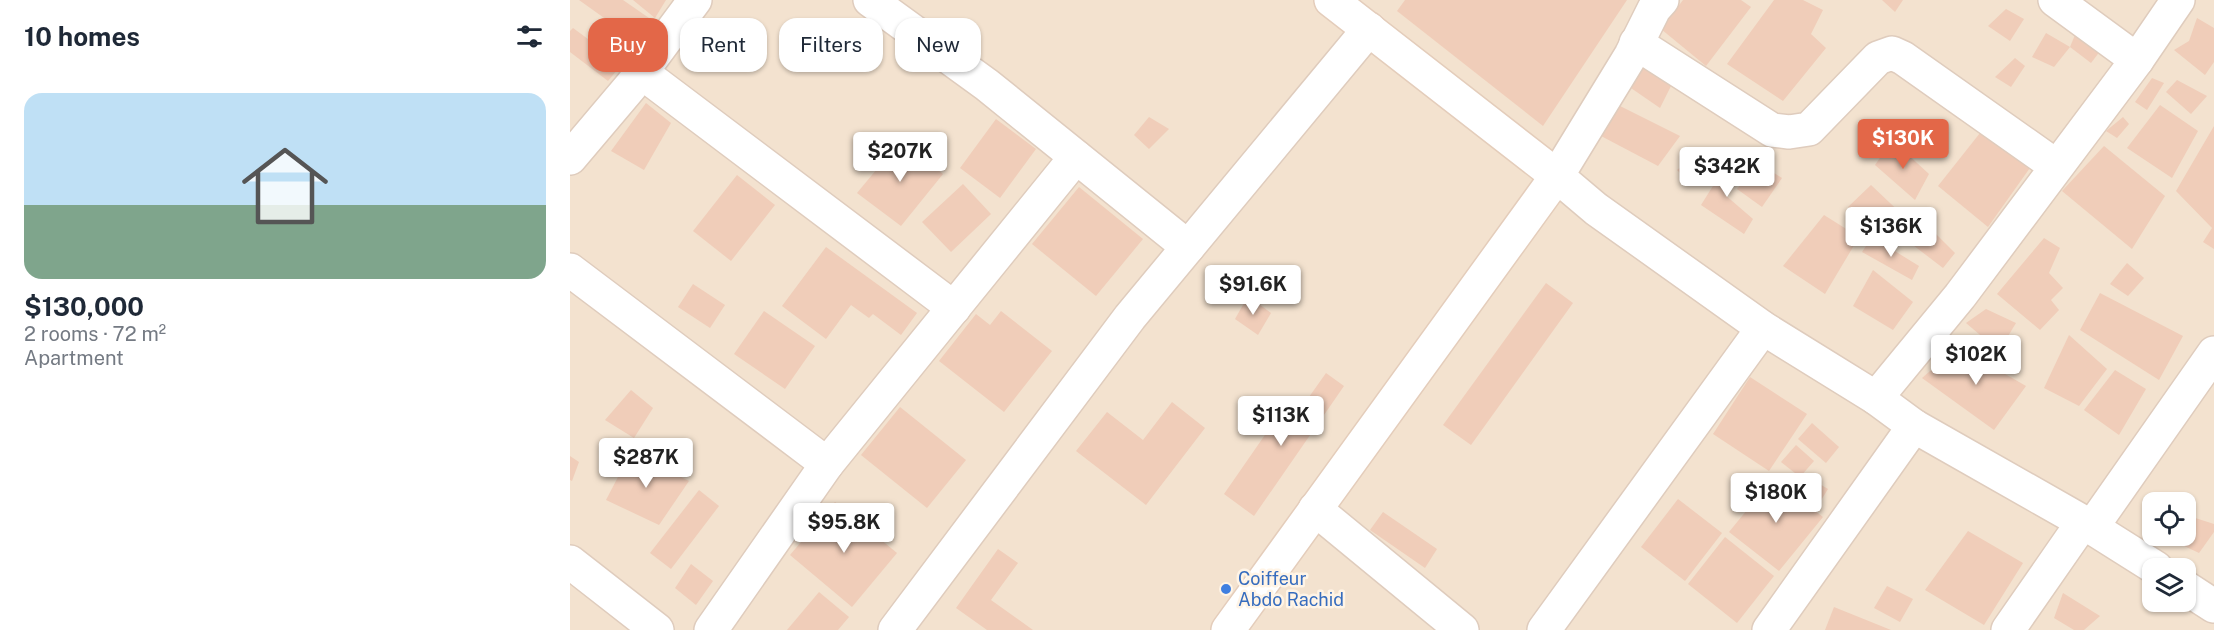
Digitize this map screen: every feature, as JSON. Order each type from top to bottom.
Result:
[{"type":"street","points":[[668,36],[695,0]]},
{"type":"street","points":[[870,0],[987,85],[1188,247]]},
{"type":"street","points":[[1228,630],[1557,176],[1654,9],[1662,0]]},
{"type":"street","points":[[2055,0],[2137,60]]},
{"type":"street","points":[[1876,398],[1960,296],[2137,60],[2178,0]]},
{"type":"street","points":[[895,630],[1130,317],[1188,247],[1355,12],[1596,209],[1763,328],[1876,398],[1914,426],[2088,525],[2142,559]]},
{"type":"street","points":[[1636,43],[1772,130],[1789,132],[1809,129],[1878,58],[1892,53],[1903,58],[2056,166]]},
{"type":"street","points":[[570,158],[641,72],[954,308]]},
{"type":"street","points":[[711,630],[827,465],[1076,156]]},
{"type":"street","points":[[570,270],[827,465]]},
{"type":"street","points":[[1544,630],[1763,328]]},
{"type":"street","points":[[2008,630],[2214,353]]},
{"type":"street","points":[[1769,630],[1914,426]]},
{"type":"street","points":[[1316,509],[1462,630]]},
{"type":"street","points":[[570,562],[657,630]]},
{"type":"street","points":[[2196,594],[2214,606]]},
{"type":"shaded area","points":[[570,0],[2214,0],[2214,630],[570,630]]},
{"type":"building","points":[[579,0],[623,0],[649,18],[604,18]]},
{"type":"building","points":[[633,0],[666,0],[655,18]]},
{"type":"building","points":[[1405,0],[1627,0],[1543,126],[1397,11]]},
{"type":"building","points":[[1683,0],[1741,0],[1751,7],[1706,66],[1661,29]]},
{"type":"building","points":[[1774,0],[1803,0],[1823,10],[1811,34],[1826,48],[1783,101],[1727,64]]},
{"type":"building","points":[[1882,0],[1903,0],[1895,12]]},
{"type":"building","points":[[2006,9],[2024,19],[2010,41],[1988,26]]},
{"type":"building","points":[[2197,18],[2214,28],[2214,62],[2205,75],[2174,50],[2189,41]]},
{"type":"building","points":[[573,28],[588,39],[588,66],[570,52],[570,31]]},
{"type":"building","points":[[2077,30],[2104,46],[2091,63],[2070,47]]},
{"type":"building","points":[[2046,33],[2070,47],[2054,67],[2032,57]]},
{"type":"building","points":[[2015,58],[2025,66],[2011,87],[1995,77]]},
{"type":"building","points":[[1648,62],[1672,84],[1660,108],[1628,86]]},
{"type":"building","points":[[596,72],[615,72],[608,81]]},
{"type":"building","points":[[2152,78],[2164,83],[2147,110],[2135,102]]},
{"type":"building","points":[[2177,80],[2207,96],[2191,114],[2166,92]]},
{"type":"building","points":[[646,103],[671,123],[644,170],[611,151]]},
{"type":"building","points":[[1618,105],[1680,136],[1658,166],[1601,136]]},
{"type":"building","points":[[2160,105],[2198,131],[2172,178],[2127,148]]},
{"type":"building","points":[[1149,117],[1169,129],[1149,149],[1134,135]]},
{"type":"building","points":[[2123,117],[2129,124],[2117,138],[2106,131]]},
{"type":"building","points":[[996,119],[1036,149],[1000,198],[960,168]]},
{"type":"building","points":[[2214,126],[2214,249],[2203,242],[2212,228],[2176,191]]},
{"type":"building","points":[[1980,133],[2032,165],[1988,227],[1938,186]]},
{"type":"building","points":[[901,140],[943,174],[901,226],[857,193]]},
{"type":"building","points":[[1892,140],[1929,174],[1915,200],[1875,165]]},
{"type":"building","points":[[2104,146],[2165,196],[2132,249],[2062,191]]},
{"type":"building","points":[[1704,150],[1717,162],[1688,181],[1677,170]]},
{"type":"building","points":[[1733,154],[1744,159],[1724,194],[1753,219],[1744,234],[1701,205]]},
{"type":"building","points":[[1758,163],[1782,178],[1762,207],[1737,189]]},
{"type":"building","points":[[737,175],[775,205],[731,261],[693,231]]},
{"type":"building","points":[[963,184],[991,214],[951,252],[922,222]]},
{"type":"building","points":[[1871,185],[1909,221],[1895,234],[1848,207]]},
{"type":"building","points":[[1079,187],[1143,239],[1096,296],[1032,244]]},
{"type":"building","points":[[1824,215],[1859,237],[1825,294],[1783,266]]},
{"type":"building","points":[[1925,223],[1955,253],[1943,268],[1909,242]]},
{"type":"building","points":[[1872,237],[1919,266],[1912,280],[1862,252]]},
{"type":"building","points":[[2044,238],[2060,248],[2049,273],[2063,288],[2051,300],[2059,310],[2040,330],[1997,294]]},
{"type":"building","points":[[826,247],[917,313],[901,335],[873,314],[869,318],[851,305],[826,339],[782,306]]},
{"type":"building","points":[[2127,263],[2144,278],[2128,296],[2110,284]]},
{"type":"building","points":[[1873,270],[1913,302],[1893,330],[1853,306]]},
{"type":"building","points":[[1546,283],[1573,303],[1471,445],[1443,425]]},
{"type":"building","points":[[693,284],[725,305],[710,328],[678,307]]},
{"type":"building","points":[[2100,293],[2183,336],[2159,380],[2080,330]]},
{"type":"building","points":[[1248,296],[1271,313],[1258,335],[1235,319]]},
{"type":"building","points":[[1986,309],[2016,323],[1999,351],[1966,323]]},
{"type":"building","points":[[764,311],[815,346],[785,389],[734,354]]},
{"type":"building","points":[[1001,311],[1052,351],[1004,412],[939,361],[976,314],[990,325]]},
{"type":"building","points":[[2069,335],[2107,369],[2079,406],[2044,388]]},
{"type":"building","points":[[1958,347],[2026,386],[1994,430],[1922,378]]},
{"type":"building","points":[[2115,370],[2146,389],[2119,435],[2084,410]]},
{"type":"building","points":[[1326,373],[1344,386],[1254,516],[1224,494],[1285,406],[1297,414]]},
{"type":"building","points":[[1750,377],[1807,414],[1769,471],[1713,434]]},
{"type":"building","points":[[631,390],[653,408],[634,438],[605,420]]},
{"type":"building","points":[[1172,402],[1205,428],[1146,505],[1076,451],[1107,412],[1143,440]]},
{"type":"building","points":[[900,407],[966,460],[927,508],[861,455]]},
{"type":"building","points":[[1812,423],[1839,447],[1826,463],[1798,439]]},
{"type":"building","points":[[1796,445],[1814,461],[1800,477],[1781,462]]},
{"type":"building","points":[[631,452],[689,481],[659,525],[606,500]]},
{"type":"building","points":[[570,456],[579,462],[572,481],[570,480]]},
{"type":"building","points":[[1773,478],[1823,517],[1779,571],[1729,532]]},
{"type":"building","points":[[1813,480],[1828,489],[1820,502],[1805,491]]},
{"type":"building","points":[[699,490],[719,506],[671,569],[650,553]]},
{"type":"building","points":[[1678,499],[1722,533],[1685,581],[1641,547]]},
{"type":"building","points":[[835,502],[897,553],[852,607],[790,555]]},
{"type":"building","points":[[1383,512],[1437,549],[1425,568],[1370,530]]},
{"type":"building","points":[[2196,518],[2214,524],[2214,532],[2199,553],[2184,546],[2196,546]]},
{"type":"building","points":[[1968,531],[2023,563],[1984,625],[1925,590]]},
{"type":"building","points":[[1725,537],[1774,576],[1737,623],[1688,584]]},
{"type":"building","points":[[998,549],[1018,563],[991,600],[1033,630],[987,630],[956,608]]},
{"type":"building","points":[[691,564],[713,581],[696,605],[675,588]]},
{"type":"building","points":[[1887,586],[1913,599],[1900,622],[1874,608]]},
{"type":"building","points":[[819,592],[849,617],[838,630],[787,630]]},
{"type":"building","points":[[2063,593],[2100,616],[2084,630],[2074,630],[2054,618]]},
{"type":"building","points":[[1834,607],[1891,630],[1825,630]]},
{"type":"place","name":"Coiffeur Abdo Rachid","points":[[1226,589]]}]
